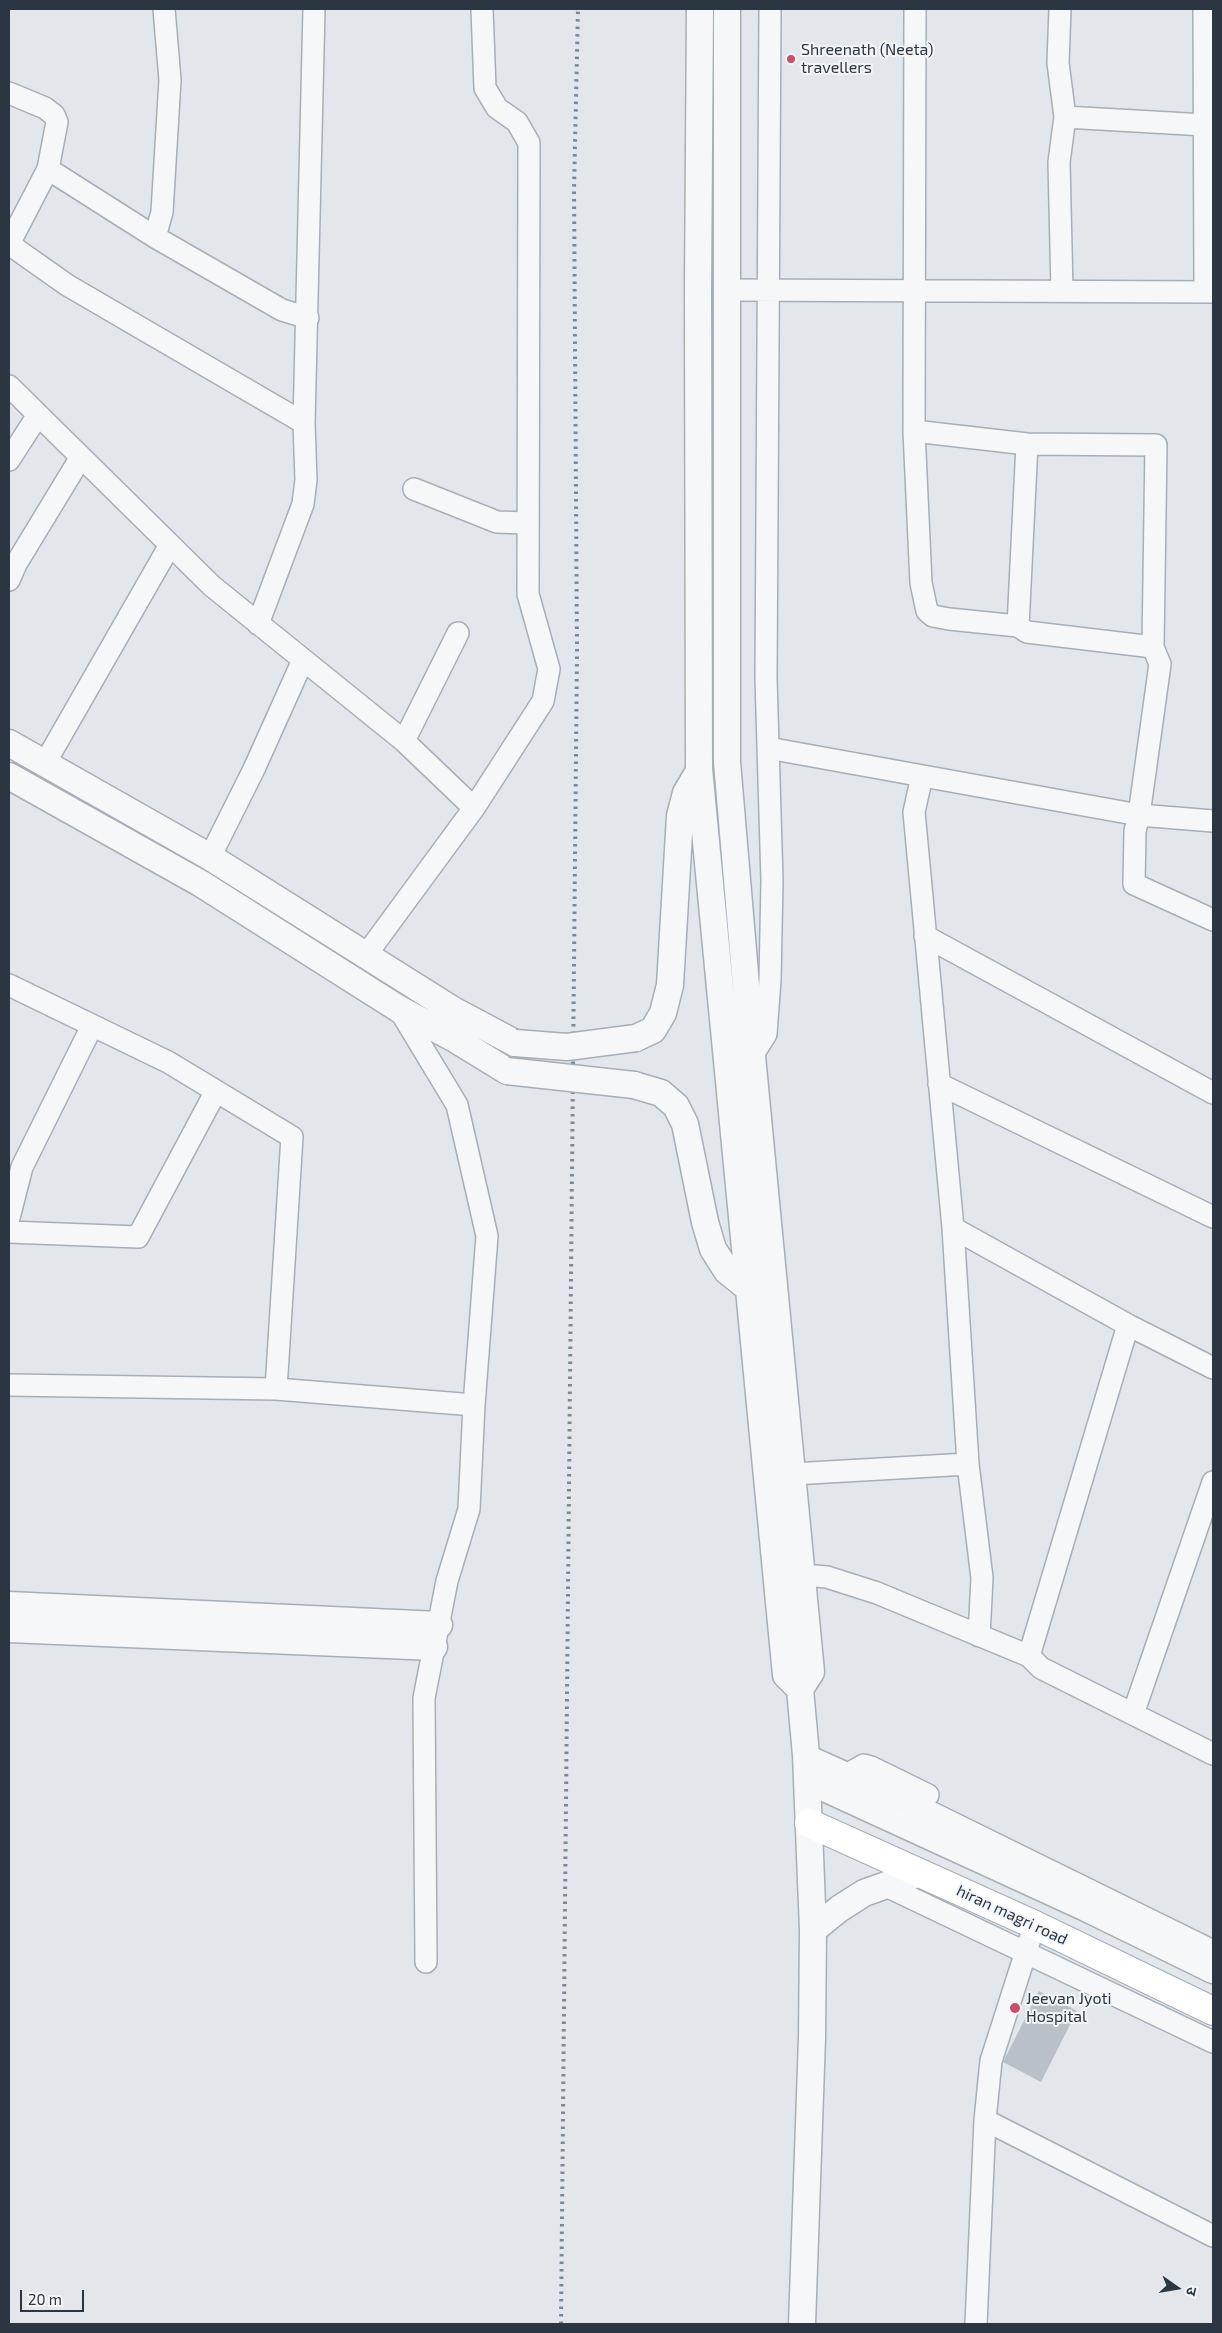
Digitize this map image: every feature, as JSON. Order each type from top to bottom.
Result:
[{"type":"main road","name":"hiran magri road","points":[[808,1824],[1035,1925],[1213,2011]]},
{"type":"street","points":[[155,237],[162,212],[170,80],[164,9]]},
{"type":"street","points":[[258,624],[303,504],[306,480],[304,423],[314,9]]},
{"type":"street","points":[[366,955],[474,808],[543,701],[549,669],[528,594],[529,143],[517,122],[498,108],[485,88],[482,9]]},
{"type":"street","points":[[700,9],[698,290],[699,769],[747,1288],[786,1675],[800,1688]]},
{"type":"street","points":[[727,9],[727,762],[752,1056],[811,1672],[800,1688],[806,1754],[813,1930],[812,2038],[802,2324]]},
{"type":"street","points":[[752,1056],[766,1034],[770,980],[772,881],[766,668],[770,9]]},
{"type":"street","points":[[915,9],[914,431],[921,583],[927,611],[933,616],[949,619],[1018,626],[1027,632],[1153,647]]},
{"type":"street","points":[[1060,9],[1058,63],[1065,117],[1059,162],[1062,291]]},
{"type":"street","points":[[726,290],[1209,292],[1204,9]]},
{"type":"street","points":[[9,93],[45,108],[54,115],[57,122],[48,169],[9,244],[67,285],[304,423]]},
{"type":"street","points":[[1065,117],[1205,125]]},
{"type":"street","points":[[48,169],[155,237],[282,310],[308,318]]},
{"type":"street","points":[[9,386],[212,586],[404,741],[474,808]]},
{"type":"street","points":[[9,460],[38,415]]},
{"type":"street","points":[[914,431],[1027,444],[1156,445],[1153,647],[1160,664],[1139,815],[1135,831],[1134,884],[1213,920]]},
{"type":"street","points":[[1018,626],[1027,444]]},
{"type":"street","points":[[9,580],[16,564],[81,457]]},
{"type":"street","points":[[414,489],[498,522],[527,523]]},
{"type":"street","points":[[45,763],[170,545]]},
{"type":"street","points":[[404,741],[458,633]]},
{"type":"street","points":[[210,857],[254,770],[303,660]]},
{"type":"street","points":[[9,743],[210,857],[453,1010],[516,1043],[566,1047],[636,1038],[654,1030],[663,1013],[670,985],[680,816],[686,793],[699,769]]},
{"type":"street","points":[[768,748],[1139,815],[1213,820]]},
{"type":"street","points":[[9,776],[200,884],[399,1009],[453,1038],[507,1071],[634,1085],[661,1093],[676,1106],[685,1124],[705,1222],[713,1249],[727,1271],[747,1288]]},
{"type":"street","points":[[922,776],[914,812],[953,1228],[968,1464],[982,1578],[979,1636]]},
{"type":"street","points":[[925,936],[1213,1093]]},
{"type":"street","points":[[9,985],[168,1062],[292,1137],[276,1389]]},
{"type":"street","points":[[399,1009],[457,1105],[486,1236],[469,1509],[447,1581],[424,1698],[426,1962]]},
{"type":"street","points":[[9,1218],[22,1167],[92,1026]]},
{"type":"street","points":[[939,1084],[1213,1217]]},
{"type":"street","points":[[9,1232],[138,1237],[216,1091]]},
{"type":"street","points":[[953,1228],[1128,1325],[1213,1368]]},
{"type":"street","points":[[1029,1656],[1128,1325]]},
{"type":"street","points":[[9,1385],[276,1389],[474,1405]]},
{"type":"street","points":[[792,1474],[968,1464]]},
{"type":"street","points":[[1133,1714],[1213,1482]]},
{"type":"street","points":[[802,1575],[827,1577],[877,1593],[1029,1656],[1041,1668],[1213,1754]]},
{"type":"street","points":[[9,1605],[436,1636]]},
{"type":"street","points":[[9,1628],[436,1636]]},
{"type":"street","points":[[806,1754],[908,1801],[1213,1951]]},
{"type":"street","points":[[848,1774],[864,1765],[871,1767],[1213,1936]]},
{"type":"street","points":[[807,1780],[1086,1908],[1213,1970]]},
{"type":"street","points":[[813,1930],[839,1909],[864,1893],[920,1873]]},
{"type":"street","points":[[884,1885],[1213,2042]]},
{"type":"street","points":[[976,2324],[985,2120],[991,2062],[1035,1925]]},
{"type":"street","points":[[985,2120],[1213,2236]]},
{"type":"building","points":[[1039,1991],[1077,2011],[1041,2082],[1003,2062]]},
{"type":"railway","points":[[561,2324],[577,650],[574,190],[578,9]]},
{"type":"place","name":"Shreenath (Neeta) travellers","points":[[791,59]]},
{"type":"place","name":"Jeevan Jyoti Hospital","points":[[1015,2008]]}]
